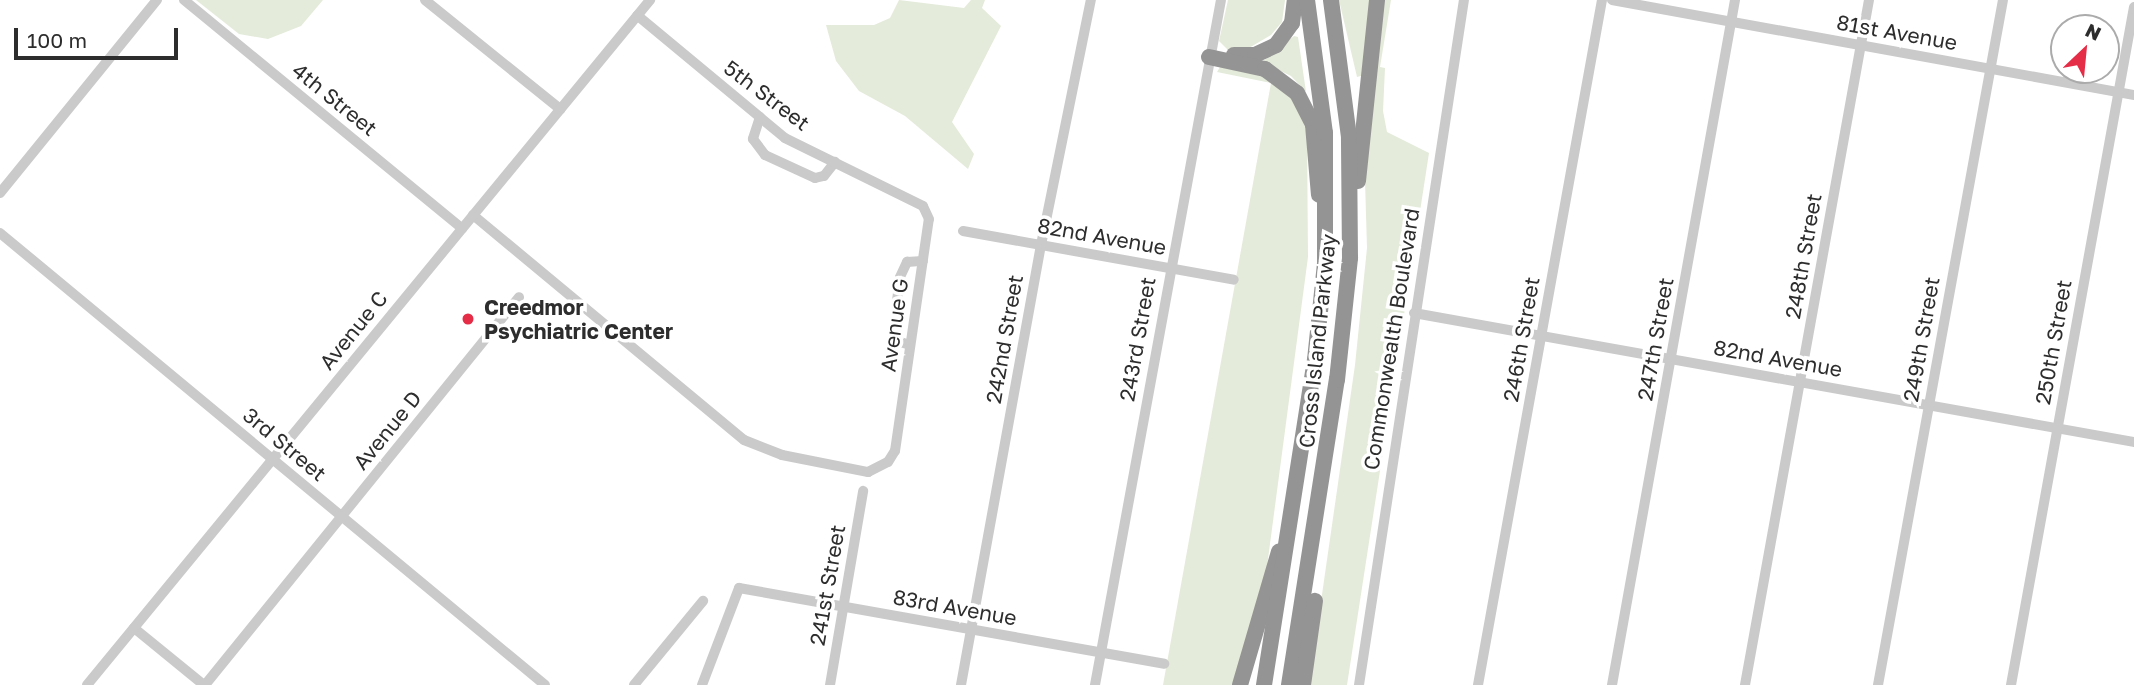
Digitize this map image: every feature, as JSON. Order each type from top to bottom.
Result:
[{"type":"highway","points":[[1210,53],[1248,56],[1270,50],[1290,28],[1295,0]]},
{"type":"highway","name":"Cross Island Parkway","points":[[1264,685],[1320,328],[1326,232],[1325,133],[1307,0]]},
{"type":"highway","name":"Cross Island Parkway","points":[[1289,685],[1343,339],[1351,218],[1345,96],[1331,0]]},
{"type":"highway","points":[[1351,218],[1377,0]]},
{"type":"highway","points":[[1210,53],[1272,72],[1303,101],[1313,125],[1315,174],[1326,232]]},
{"type":"highway","points":[[1240,685],[1294,506]]},
{"type":"highway","points":[[1303,685],[1314,604],[1316,521]]},
{"type":"street","points":[[0,193],[157,0]]},
{"type":"street","name":"4th Street","points":[[184,0],[462,228]]},
{"type":"street","points":[[425,0],[560,109]]},
{"type":"street","name":"Avenue C","points":[[87,685],[649,0]]},
{"type":"street","name":"242nd Street","points":[[961,685],[1041,245],[1091,0]]},
{"type":"street","name":"243rd Street","points":[[1095,685],[1221,0]]},
{"type":"street","name":"Commonwealth Boulevard","points":[[1359,685],[1464,0]]},
{"type":"street","name":"246th Street","points":[[1478,685],[1602,0]]},
{"type":"street","name":"81st Avenue","points":[[1612,0],[2134,95]]},
{"type":"street","name":"247th Street","points":[[1612,685],[1735,0]]},
{"type":"street","name":"248th Street","points":[[1745,685],[1869,0]]},
{"type":"street","name":"249th Street","points":[[1878,685],[2003,0]]},
{"type":"street","name":"250th Street","points":[[2011,685],[2134,7]]},
{"type":"street","name":"5th Street","points":[[637,15],[785,138],[923,206]]},
{"type":"street","points":[[760,117],[753,139],[765,155],[815,178],[824,176],[835,162]]},
{"type":"street","name":"Avenue G","points":[[473,215],[744,440],[782,455],[868,472],[888,462],[895,451],[929,219],[923,206]]},
{"type":"street","name":"82nd Avenue","points":[[963,231],[1234,279]]},
{"type":"street","name":"3rd Street","points":[[0,233],[543,684]]},
{"type":"street","points":[[910,345],[900,342],[893,332],[900,276],[907,262],[923,261]]},
{"type":"street","name":"Avenue D","points":[[205,685],[519,297]]},
{"type":"street","name":"82nd Avenue","points":[[1414,313],[2134,442]]},
{"type":"street","name":"241st Street","points":[[830,685],[863,491]]},
{"type":"street","name":"83rd Avenue","points":[[702,685],[738,588],[1164,664]]},
{"type":"street","points":[[634,685],[703,601]]},
{"type":"street","points":[[134,628],[205,685]]},
{"type":"green space","points":[[196,0],[323,0],[301,26],[268,39],[239,34]]},
{"type":"green space","points":[[899,0],[964,8],[971,0],[985,0],[982,8],[1001,26],[952,122],[974,154],[968,169],[905,116],[859,91],[836,61],[826,25],[874,25],[890,18]]},
{"type":"green space","points":[[1228,0],[1285,0],[1282,22],[1271,35],[1242,52],[1228,50],[1219,41]]},
{"type":"green space","points":[[1339,0],[1375,0],[1364,75],[1357,77]]},
{"type":"green space","points":[[1381,0],[1391,0],[1380,67],[1385,68],[1383,111],[1387,132],[1429,153],[1347,685],[1309,685],[1355,365],[1367,248],[1364,147]]},
{"type":"green space","points":[[1294,36],[1298,37],[1306,92],[1291,76],[1262,62]]},
{"type":"green space","points":[[1220,67],[1259,74],[1295,97],[1307,135],[1308,257],[1264,589],[1234,685],[1163,685],[1271,83],[1217,72]]},
{"type":"place","name":"Creedmor Psychiatric Center","points":[[468,319]]}]
